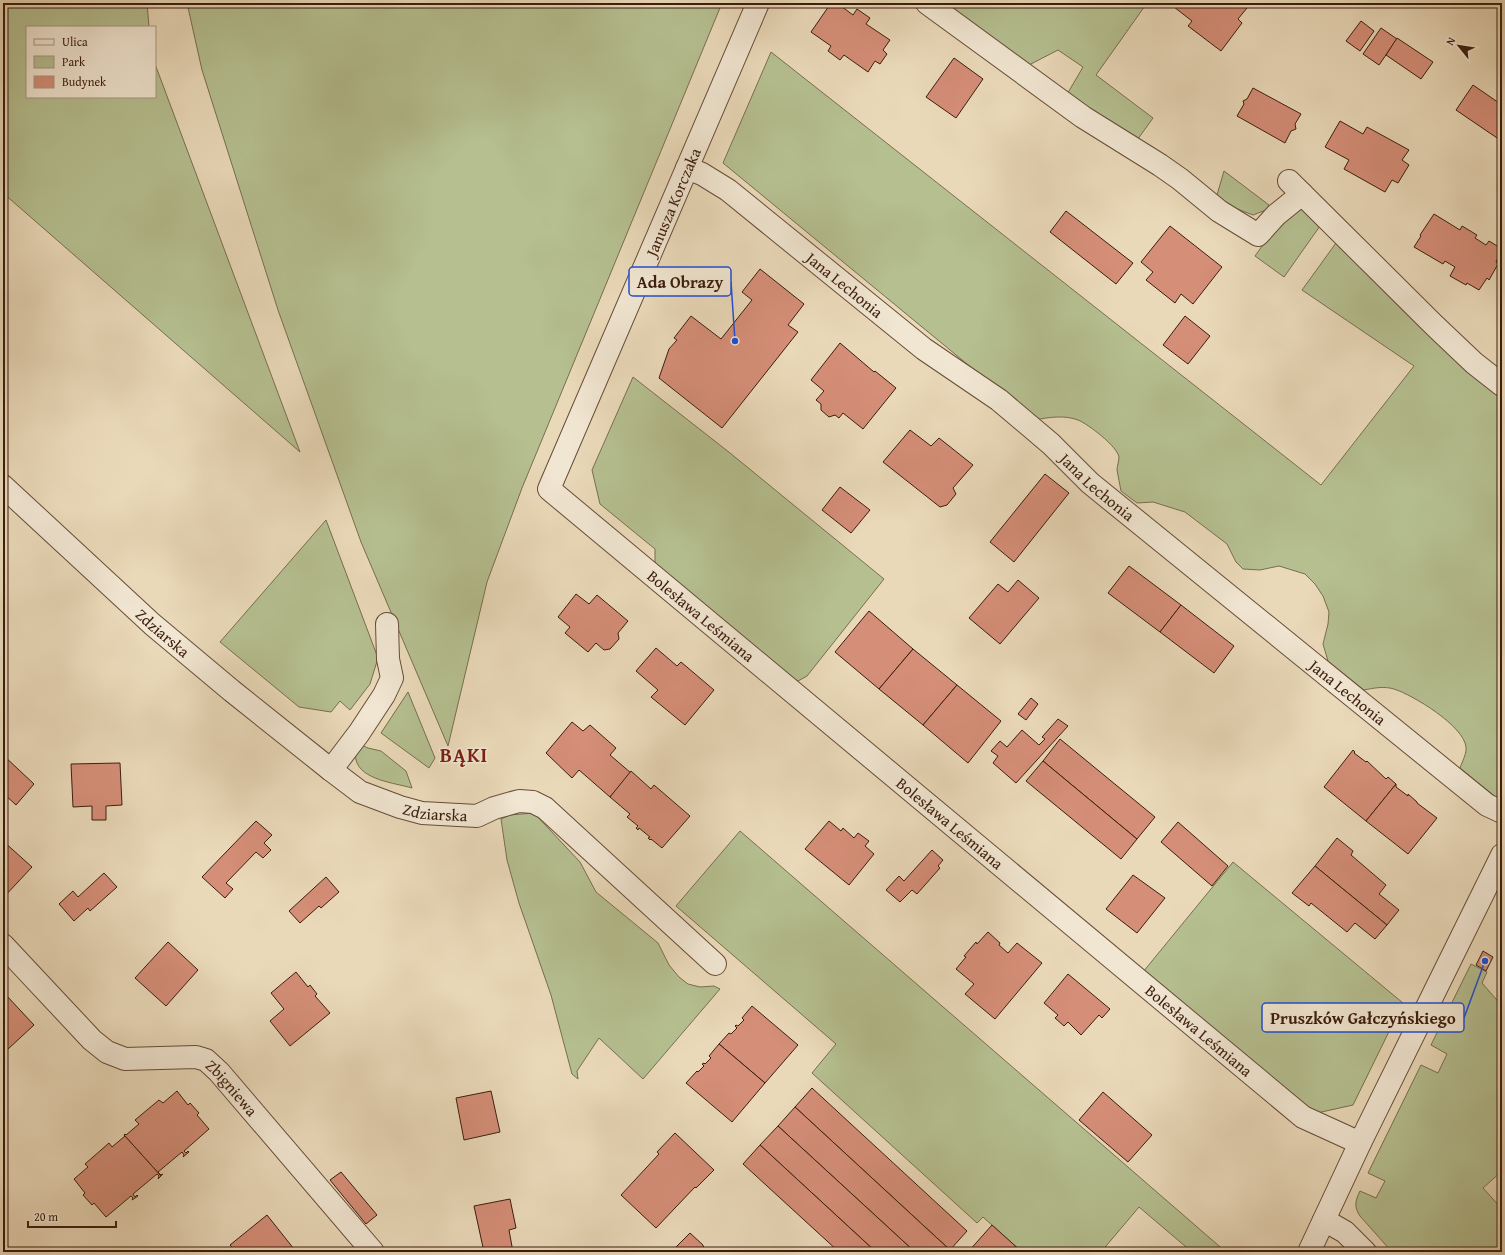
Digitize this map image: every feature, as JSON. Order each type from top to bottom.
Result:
[{"type":"street","name":"Janusza Korczaka","points":[[549,489],[758,3]]},
{"type":"street","points":[[927,3],[1083,117],[1170,172],[1219,211],[1258,235],[1276,215],[1296,188],[1452,342],[1474,363],[1502,385]]},
{"type":"street","name":"Jana Lechonia","points":[[688,168],[702,174],[728,190],[924,349],[999,400],[1051,444],[1090,483],[1487,805],[1502,812]]},
{"type":"street","name":"Zdziarska","points":[[3,486],[152,624],[360,792],[400,807],[422,813],[477,816],[494,808],[519,801],[533,802],[545,808],[715,964]]},
{"type":"street","name":"Bolesława Leśmiana","points":[[549,489],[1303,1116],[1360,1143]]},
{"type":"street","points":[[331,770],[359,733],[384,695],[392,678],[388,659],[387,624]]},
{"type":"street","points":[[1309,1252],[1360,1143],[1502,855]]},
{"type":"street","name":"Zbigniewa","points":[[3,944],[92,1040],[107,1052],[125,1059],[196,1057],[206,1060],[219,1072],[373,1252]]},
{"type":"street","points":[[1324,1220],[1345,1232],[1365,1252]]},
{"type":"green space","points":[[3,3],[147,3],[149,26],[26,26],[26,98],[156,98],[156,67],[300,452],[3,193]]},
{"type":"green space","points":[[187,3],[722,3],[522,488],[487,582],[448,746],[361,542],[278,310],[202,70]]},
{"type":"green space","points":[[941,3],[1147,3],[1096,75],[1153,118],[1135,143],[1066,96],[1083,67],[1058,50],[1027,66]]},
{"type":"green space","points":[[771,52],[1321,485],[1414,366],[1302,290],[1336,243],[1502,393],[1502,802],[1460,768],[1466,749],[1463,739],[1457,730],[1436,712],[1425,704],[1394,689],[1383,687],[1364,690],[1328,661],[1323,644],[1328,624],[1329,612],[1323,596],[1315,584],[1305,574],[1279,566],[1260,570],[1243,569],[1236,562],[1227,544],[1185,512],[1153,502],[1137,503],[1121,491],[1117,470],[1119,457],[1113,447],[1102,436],[1083,422],[1073,418],[1057,417],[1035,420],[723,163]]},
{"type":"green space","points":[[1224,171],[1269,205],[1266,210],[1253,215],[1227,205],[1217,195]]},
{"type":"green space","points":[[1299,204],[1320,226],[1284,277],[1255,256],[1275,228]]},
{"type":"green space","points":[[633,377],[730,453],[884,579],[807,676],[798,681],[790,678],[655,565],[655,549],[600,504],[592,470]]},
{"type":"green space","points":[[326,520],[378,658],[370,684],[350,710],[340,701],[331,712],[299,707],[220,642]]},
{"type":"green space","points":[[408,692],[435,758],[429,768],[381,733]]},
{"type":"green space","points":[[361,745],[381,751],[406,771],[412,788],[380,780],[364,772],[359,767],[356,759],[356,750]]},
{"type":"green space","points":[[534,813],[580,862],[596,892],[658,943],[669,965],[679,977],[688,984],[700,987],[714,986],[720,989],[643,1079],[599,1038],[577,1071],[578,1079],[572,1074],[551,995],[519,903],[507,860],[501,819],[510,815]]},
{"type":"green space","points":[[740,831],[1226,1252],[1192,1252],[1139,1207],[1101,1252],[1022,1252],[983,1217],[977,1223],[812,1073],[836,1044],[676,906]]},
{"type":"green space","points":[[1233,862],[1403,1003],[1353,1105],[1317,1113],[1306,1109],[1143,972]]},
{"type":"green space","points":[[1471,964],[1487,972],[1482,983],[1502,1006],[1502,1171],[1483,1188],[1502,1209],[1502,1252],[1392,1252],[1360,1216],[1356,1207],[1357,1198],[1360,1191],[1376,1198],[1385,1181],[1368,1173],[1421,1065],[1438,1073],[1447,1054],[1431,1045]]},
{"type":"building","points":[[831,3],[837,3],[853,15],[857,9],[870,18],[866,24],[890,40],[883,50],[887,54],[880,64],[875,61],[868,72],[844,55],[840,60],[828,51],[831,46],[811,32]]},
{"type":"building","points":[[1177,3],[1251,3],[1238,19],[1242,23],[1221,51],[1188,26],[1192,21],[1174,7]]},
{"type":"building","points":[[1361,21],[1374,31],[1360,51],[1346,41]]},
{"type":"building","points":[[1381,28],[1397,39],[1379,65],[1363,54]]},
{"type":"building","points":[[1397,38],[1433,62],[1421,79],[1386,55]]},
{"type":"building","points":[[954,58],[983,79],[956,118],[926,97]]},
{"type":"building","points":[[1473,85],[1502,105],[1502,137],[1500,140],[1456,110]]},
{"type":"building","points":[[1253,88],[1301,114],[1295,124],[1296,129],[1291,131],[1285,143],[1237,116],[1244,104],[1243,101],[1247,99]]},
{"type":"building","points":[[1340,121],[1363,134],[1367,127],[1409,150],[1402,160],[1409,165],[1398,183],[1392,180],[1385,192],[1344,169],[1349,160],[1325,147]]},
{"type":"building","points":[[1066,211],[1133,263],[1116,284],[1050,232]]},
{"type":"building","points":[[1434,214],[1460,230],[1462,226],[1477,235],[1475,238],[1486,245],[1489,241],[1502,249],[1496,262],[1498,264],[1489,280],[1487,278],[1479,290],[1450,276],[1455,267],[1445,261],[1443,264],[1414,247]]},
{"type":"building","points":[[1170,226],[1222,267],[1193,304],[1181,294],[1175,303],[1146,280],[1153,272],[1141,262]]},
{"type":"building","points":[[760,269],[804,304],[788,325],[798,332],[722,428],[659,378],[669,349],[677,340],[674,338],[691,316],[721,339],[752,300],[742,292]]},
{"type":"building","points":[[1185,316],[1210,336],[1188,364],[1163,345]]},
{"type":"building","points":[[840,343],[874,372],[875,371],[896,388],[863,429],[843,413],[839,418],[835,415],[829,417],[821,410],[821,404],[816,400],[824,391],[811,380]]},
{"type":"building","points":[[910,430],[931,446],[939,438],[973,465],[953,488],[956,494],[947,505],[940,507],[883,462]]},
{"type":"building","points":[[1045,474],[1069,493],[1014,562],[990,542]]},
{"type":"building","points":[[840,487],[870,510],[851,533],[822,510]]},
{"type":"building","points":[[1129,566],[1181,605],[1160,632],[1108,593]]},
{"type":"building","points":[[1018,580],[1039,598],[1000,644],[969,618],[998,584],[1008,592]]},
{"type":"building","points":[[576,594],[589,604],[597,595],[628,621],[618,633],[619,639],[610,649],[604,650],[596,643],[588,652],[565,633],[570,627],[558,617]]},
{"type":"building","points":[[1181,605],[1234,646],[1214,673],[1160,632]]},
{"type":"building","points":[[869,611],[913,649],[879,689],[835,652]]},
{"type":"building","points":[[656,648],[677,666],[681,662],[714,690],[685,725],[651,697],[658,690],[636,671]]},
{"type":"building","points":[[913,649],[957,685],[923,725],[879,689]]},
{"type":"building","points":[[957,685],[1001,721],[968,763],[923,725]]},
{"type":"building","points":[[1031,698],[1038,704],[1026,720],[1018,714]]},
{"type":"building","points":[[1058,719],[1068,726],[1016,783],[993,763],[998,756],[991,751],[1000,741],[1007,747],[1022,730],[1039,745],[1045,739],[1042,737]]},
{"type":"building","points":[[572,722],[583,731],[590,725],[616,748],[610,755],[631,773],[610,797],[579,770],[572,778],[546,753]]},
{"type":"building","points":[[1060,739],[1155,817],[1137,839],[1043,761]]},
{"type":"building","points":[[1353,750],[1355,752],[1354,753],[1366,762],[1367,761],[1386,779],[1388,777],[1396,784],[1366,821],[1324,787]]},
{"type":"building","points":[[3,755],[34,784],[16,805],[3,793]]},
{"type":"building","points":[[1043,761],[1137,839],[1121,859],[1026,781]]},
{"type":"building","points":[[120,763],[122,805],[106,806],[106,820],[92,820],[92,806],[73,807],[71,764]]},
{"type":"building","points":[[631,771],[651,789],[654,785],[690,816],[662,848],[651,839],[650,840],[648,838],[650,837],[639,828],[638,830],[636,828],[638,826],[627,817],[630,814],[610,797]]},
{"type":"building","points":[[1396,784],[1396,787],[1408,796],[1408,794],[1437,818],[1408,854],[1366,821]]},
{"type":"building","points":[[256,821],[272,835],[264,843],[271,850],[263,858],[256,852],[226,883],[233,889],[225,898],[202,877]]},
{"type":"building","points":[[829,821],[841,831],[843,828],[854,838],[858,833],[869,841],[865,846],[874,854],[849,885],[805,849]]},
{"type":"building","points":[[1178,822],[1228,866],[1212,886],[1161,842]]},
{"type":"building","points":[[1337,838],[1353,851],[1351,855],[1386,885],[1379,894],[1399,910],[1387,925],[1315,866]]},
{"type":"building","points":[[3,841],[32,867],[3,898]]},
{"type":"building","points":[[932,850],[943,860],[938,866],[940,868],[917,894],[912,890],[900,902],[886,890],[899,876],[904,881]]},
{"type":"building","points":[[1315,866],[1387,925],[1375,939],[1355,923],[1347,932],[1311,903],[1309,906],[1292,893]]},
{"type":"building","points":[[104,873],[117,887],[90,911],[88,908],[74,921],[59,904],[73,891],[78,897]]},
{"type":"building","points":[[1133,875],[1165,898],[1137,933],[1106,909]]},
{"type":"building","points":[[326,877],[339,892],[321,908],[319,906],[300,923],[289,911]]},
{"type":"building","points":[[988,932],[1008,953],[1017,943],[1042,963],[995,1019],[965,994],[974,984],[956,969],[966,957],[964,956],[976,942],[977,944]]},
{"type":"building","points":[[168,942],[198,970],[166,1006],[135,978]]},
{"type":"building","points":[[1483,951],[1493,957],[1486,971],[1476,965]]},
{"type":"building","points":[[296,972],[308,987],[310,985],[317,994],[315,996],[330,1013],[290,1046],[270,1021],[284,1009],[271,993]]},
{"type":"building","points":[[1068,974],[1110,1009],[1102,1018],[1099,1015],[1081,1035],[1068,1022],[1064,1026],[1055,1018],[1058,1015],[1044,1003]]},
{"type":"building","points":[[6,995],[34,1025],[7,1050],[3,1046],[3,998]]},
{"type":"building","points":[[752,1006],[798,1045],[765,1083],[719,1044],[729,1033],[731,1034],[737,1028],[735,1026],[736,1025],[738,1026],[744,1020],[742,1018]]},
{"type":"building","points":[[719,1044],[765,1083],[732,1122],[686,1083],[704,1066],[702,1064],[705,1064],[711,1058],[709,1056]]},
{"type":"building","points":[[812,1088],[967,1231],[950,1250],[795,1107]]},
{"type":"building","points":[[177,1091],[188,1105],[190,1103],[199,1113],[197,1115],[209,1129],[184,1151],[186,1153],[188,1151],[189,1152],[183,1157],[184,1155],[182,1152],[158,1172],[161,1175],[163,1174],[161,1176],[124,1135],[139,1124],[135,1120],[159,1100],[163,1103]]},
{"type":"building","points":[[491,1091],[500,1132],[464,1140],[456,1098]]},
{"type":"building","points":[[1103,1092],[1152,1135],[1128,1162],[1079,1120]]},
{"type":"building","points":[[795,1107],[950,1250],[948,1252],[915,1252],[778,1126]]},
{"type":"building","points":[[778,1126],[915,1252],[876,1252],[760,1145]]},
{"type":"building","points":[[675,1133],[714,1170],[696,1188],[695,1187],[656,1228],[621,1195],[659,1154],[657,1152]]},
{"type":"building","points":[[125,1136],[161,1176],[158,1179],[159,1176],[157,1174],[133,1194],[135,1197],[137,1195],[138,1196],[132,1200],[133,1198],[131,1196],[106,1217],[94,1203],[92,1205],[83,1195],[85,1193],[74,1179],[88,1167],[85,1164],[109,1143],[112,1147]]},
{"type":"building","points":[[760,1145],[876,1252],[839,1252],[743,1164]]},
{"type":"building","points":[[341,1172],[377,1215],[366,1224],[330,1180]]},
{"type":"building","points":[[510,1199],[516,1228],[509,1230],[513,1252],[484,1252],[474,1206]]},
{"type":"building","points":[[267,1215],[294,1249],[290,1252],[236,1252],[230,1245]]},
{"type":"building","points":[[992,1225],[1022,1252],[968,1252]]},
{"type":"building","points":[[690,1233],[709,1252],[681,1252],[676,1247]]},
{"type":"place","name":"Ada Obrazy","points":[[735,341]]},
{"type":"place","name":"Pruszków Gałczyńskiego","points":[[1485,961]]},
{"type":"district","name":"BĄKI","points":[[464,755]]}]
